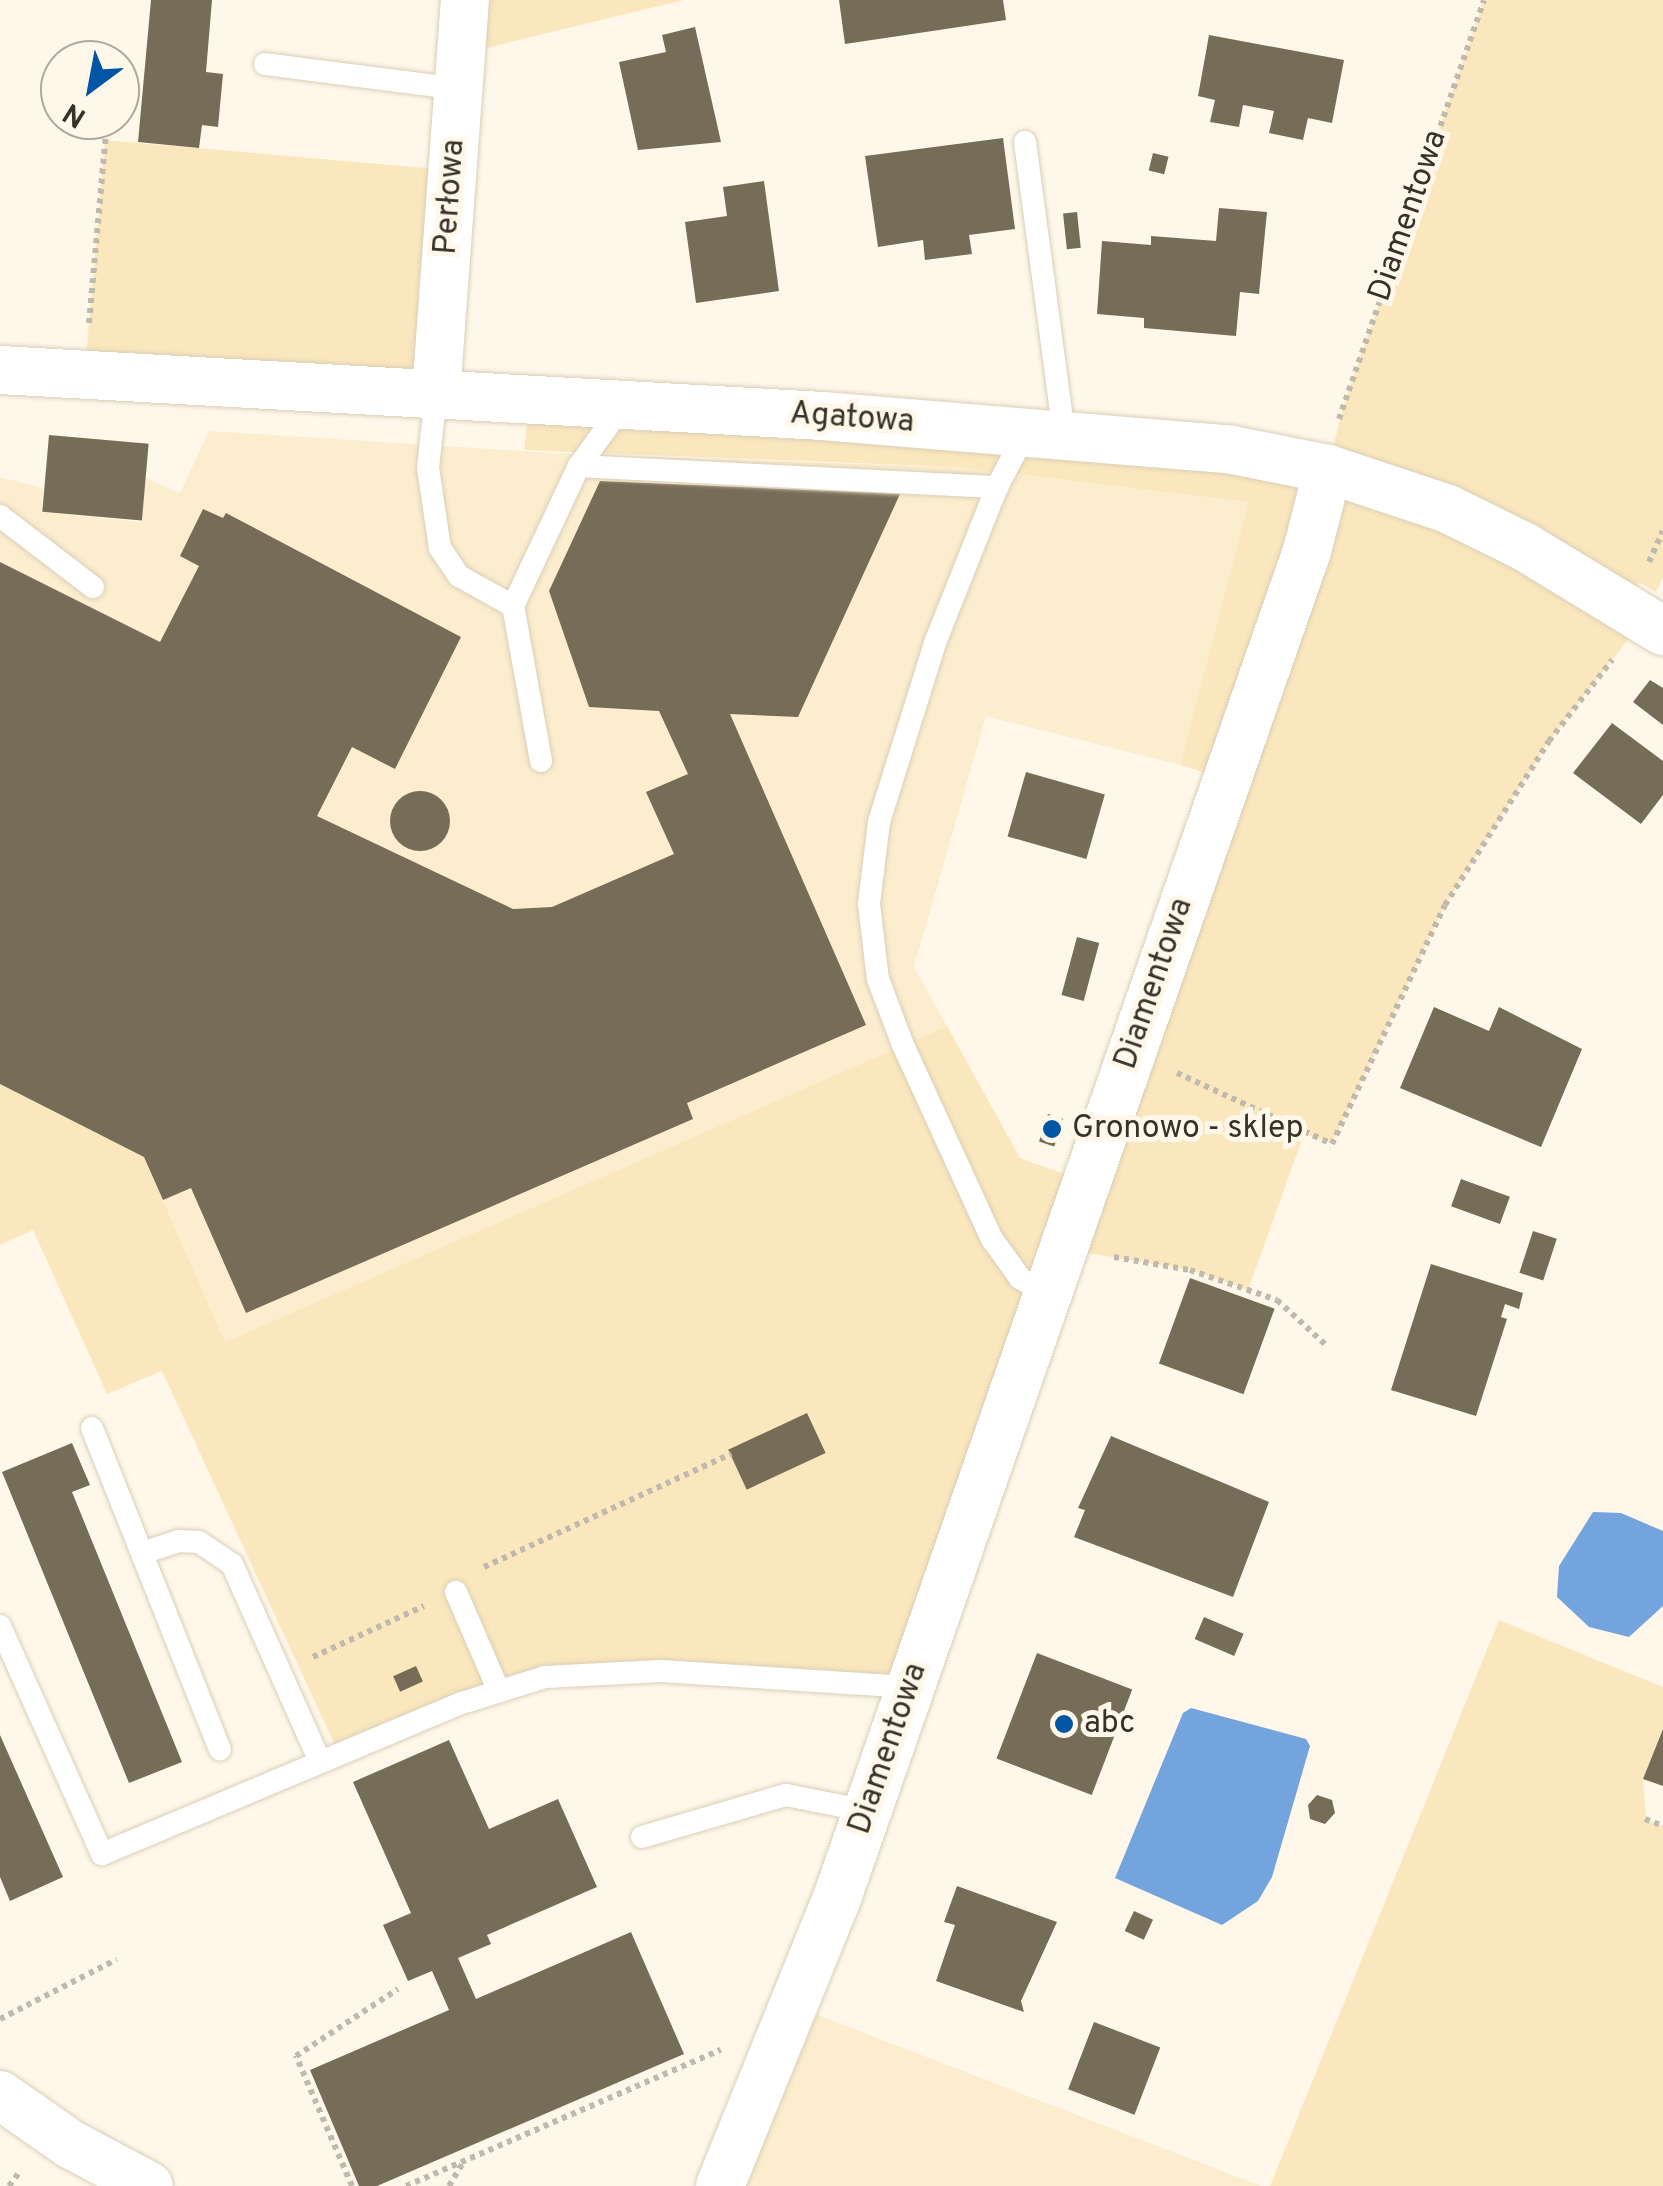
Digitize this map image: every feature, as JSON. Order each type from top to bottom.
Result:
[{"type":"street","name":"Perłowa","points":[[436,394],[465,0]]},
{"type":"street","name":"Agatowa","points":[[0,370],[1045,432],[1232,450],[1328,469],[1487,527],[1654,625]]},
{"type":"street","name":"Diamentowa","points":[[720,2186],[790,2024],[868,1811],[1306,551],[1328,469]]},
{"type":"street","points":[[0,2095],[93,2174],[149,2186]]},
{"type":"lane","points":[[265,64],[459,89]]},
{"type":"lane","points":[[1025,142],[1045,432],[997,486],[936,640],[879,822],[870,946],[903,1046],[992,1240],[1020,1278],[1047,1295]]},
{"type":"lane","points":[[436,394],[428,468],[440,548],[460,576],[513,606]]},
{"type":"lane","points":[[541,761],[513,606],[579,466],[623,405]]},
{"type":"lane","points":[[579,466],[997,486]]},
{"type":"lane","points":[[0,516],[92,586]]},
{"type":"lane","points":[[92,1428],[220,1749]]},
{"type":"lane","points":[[142,1552],[178,1541],[199,1542],[232,1564],[320,1762]]},
{"type":"lane","points":[[456,1592],[498,1689]]},
{"type":"lane","points":[[0,1626],[102,1854],[498,1689],[545,1677],[634,1671],[910,1687]]},
{"type":"lane","points":[[642,1836],[786,1795],[868,1811]]},
{"type":"path","name":"Diamentowa","points":[[1328,469],[1343,408],[1484,0]]},
{"type":"path","points":[[86,378],[105,140]]},
{"type":"path","points":[[1134,1047],[1215,1094],[1332,1144],[1445,905],[1550,741],[1654,625]]},
{"type":"path","points":[[1063,1248],[1216,1277],[1277,1300],[1326,1345]]},
{"type":"path","points":[[302,1662],[456,1592],[485,1567],[730,1454]]},
{"type":"path","points":[[1646,1819],[1663,1826]]},
{"type":"path","points":[[0,2019],[118,1959]]},
{"type":"path","points":[[349,2184],[296,2056],[398,1989]]},
{"type":"path","points":[[406,2186],[732,2046]]},
{"type":"path","points":[[449,2186],[464,2161]]},
{"type":"shaded area","points":[[465,0],[684,0],[461,54]]},
{"type":"shaded area","points":[[1484,0],[1663,0],[1663,577],[1656,592],[1639,582],[1625,607],[1644,619],[1549,741],[1445,905],[1332,1144],[1304,1134],[1248,1290],[1190,1270],[1063,1249],[910,1687],[571,1674],[339,1754],[162,1371],[107,1394],[33,1230],[0,1245],[0,1084],[144,1157],[225,1342],[947,1026],[1020,1158],[1086,1182],[1226,779],[1180,765],[1249,502],[957,467],[524,450],[530,400],[1328,469],[1343,407]]},
{"type":"shaded area","points":[[105,140],[453,170],[432,409],[84,378]]},
{"type":"shaded area","points":[[209,431],[585,455],[957,467],[1250,502],[1180,765],[986,716],[914,967],[947,1026],[225,1342],[144,1157],[0,1084],[0,477],[43,488],[42,512],[141,522],[146,478],[180,493]]},
{"type":"shaded area","points":[[1499,1620],[1663,1687],[1663,1728],[1643,1779],[1646,1819],[1663,1826],[1663,2186],[1270,2186]]},
{"type":"shaded area","points":[[797,2007],[1261,2186],[720,2186]]},
{"type":"water","points":[[1593,1512],[1621,1513],[1663,1531],[1663,1606],[1629,1637],[1589,1627],[1557,1597],[1559,1566]]},
{"type":"water","points":[[1191,1708],[1306,1739],[1310,1746],[1272,1877],[1258,1901],[1222,1925],[1115,1878],[1183,1713]]},
{"type":"building","points":[[151,0],[212,0],[206,72],[223,74],[218,127],[202,125],[199,148],[138,142]]},
{"type":"building","points":[[839,0],[1003,0],[1006,20],[845,44]]},
{"type":"building","points":[[695,27],[721,142],[638,150],[619,62],[666,52],[662,35]]},
{"type":"building","points":[[1209,35],[1344,60],[1332,123],[1308,118],[1303,140],[1269,133],[1274,111],[1243,105],[1239,127],[1210,122],[1215,100],[1198,96]]},
{"type":"building","points":[[1003,138],[1015,229],[969,235],[972,254],[925,260],[923,240],[878,247],[865,156]]},
{"type":"building","points":[[1153,153],[1169,157],[1164,174],[1149,170]]},
{"type":"building","points":[[764,181],[779,291],[696,303],[685,222],[727,216],[723,187]]},
{"type":"building","points":[[1219,208],[1267,212],[1259,294],[1240,292],[1236,336],[1144,328],[1144,318],[1097,314],[1102,241],[1151,245],[1151,236],[1216,241]]},
{"type":"building","points":[[1077,212],[1081,248],[1067,249],[1063,213]]},
{"type":"building","points":[[49,435],[149,444],[142,520],[42,512]]},
{"type":"building","points":[[600,481],[900,494],[798,717],[730,714],[866,1025],[687,1103],[693,1119],[246,1313],[191,1188],[163,1200],[144,1157],[0,1084],[0,562],[160,642],[199,566],[180,556],[203,509],[223,518],[226,513],[461,637],[395,769],[352,747],[317,816],[513,909],[552,907],[674,854],[646,792],[688,774],[659,711],[589,707],[549,591]]},
{"type":"building","points":[[1650,680],[1663,688],[1663,725],[1633,702]]},
{"type":"building","points":[[1612,723],[1663,761],[1663,795],[1641,824],[1573,773]]},
{"type":"building","points":[[1026,772],[1105,795],[1086,859],[1008,836]]},
{"type":"building","points":[[420,791],[441,800],[450,821],[441,842],[420,851],[399,842],[390,821],[399,800]]},
{"type":"building","points":[[1077,937],[1099,943],[1084,1001],[1061,995]]},
{"type":"building","points":[[1434,1007],[1489,1031],[1499,1007],[1582,1049],[1541,1147],[1400,1088]]},
{"type":"building","points":[[1048,1114],[1063,1119],[1054,1147],[1039,1142]]},
{"type":"building","points":[[1461,1179],[1510,1197],[1500,1224],[1451,1206]]},
{"type":"building","points":[[1533,1231],[1557,1239],[1543,1281],[1519,1273]]},
{"type":"building","points":[[1431,1264],[1523,1293],[1519,1309],[1505,1304],[1501,1317],[1507,1319],[1476,1416],[1391,1390]]},
{"type":"building","points":[[1190,1278],[1275,1309],[1243,1394],[1159,1364]]},
{"type":"building","points":[[807,1413],[826,1453],[747,1490],[728,1450]]},
{"type":"building","points":[[1111,1436],[1269,1502],[1233,1597],[1074,1537],[1085,1510],[1078,1508]]},
{"type":"building","points":[[72,1443],[90,1485],[72,1492],[182,1762],[129,1783],[2,1472]]},
{"type":"building","points":[[1204,1617],[1244,1634],[1234,1656],[1195,1639]]},
{"type":"building","name":"abc","points":[[1037,1653],[1132,1690],[1092,1795],[997,1758]]},
{"type":"building","points":[[416,1666],[423,1682],[400,1692],[393,1676]]},
{"type":"building","points":[[1663,1729],[1663,1786],[1643,1779]]},
{"type":"building","points":[[0,1735],[63,1877],[10,1901],[0,1877]]},
{"type":"building","points":[[449,1740],[489,1829],[558,1799],[597,1887],[487,1935],[491,1944],[458,1958],[476,1999],[631,1932],[684,2054],[377,2186],[359,2186],[310,2070],[449,2010],[432,1971],[408,1981],[383,1925],[411,1913],[353,1782]]},
{"type":"building","points":[[1317,1795],[1332,1800],[1335,1813],[1325,1824],[1310,1819],[1308,1805]]},
{"type":"building","points":[[957,1886],[1057,1922],[1021,2001],[1024,2012],[936,1981],[955,1925],[944,1922]]},
{"type":"building","points":[[1134,1911],[1153,1920],[1144,1940],[1125,1931]]},
{"type":"building","points":[[1094,2022],[1160,2047],[1134,2115],[1068,2089]]},
{"type":"place","name":"Gronowo - sklep","points":[[1052,1129]]},
{"type":"place","name":"abc","points":[[1064,1724]]}]
